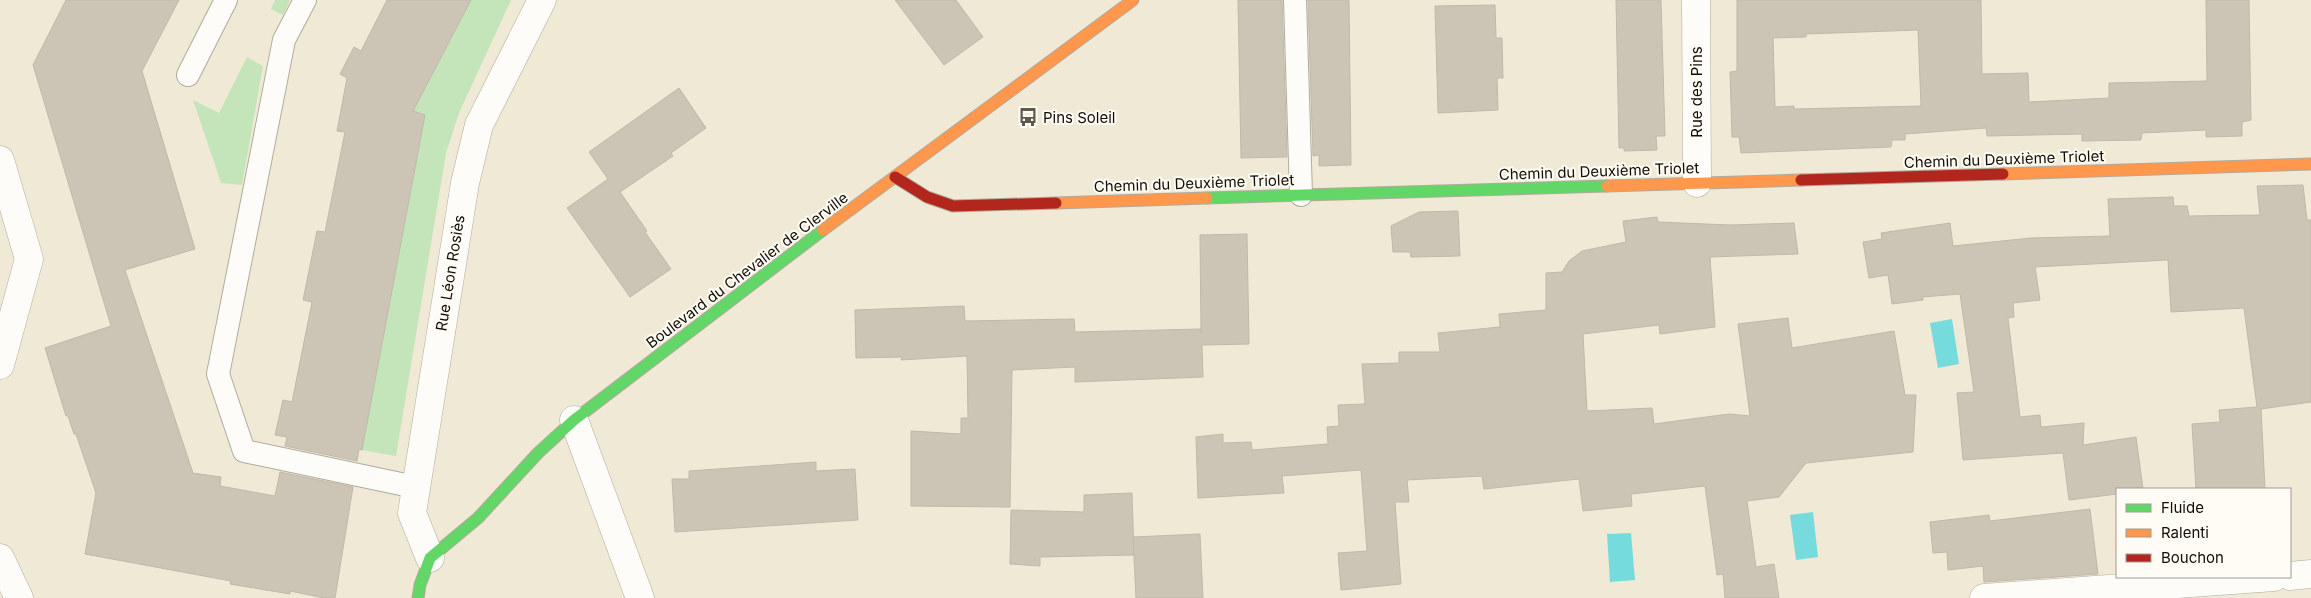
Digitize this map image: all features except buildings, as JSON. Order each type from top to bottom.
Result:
[{"type":"street","name":"Rue Léon Rosiès","points":[[430,558],[412,513],[465,183],[479,125],[542,0]]},
{"type":"street","name":"Boulevard du Chevalier de Clerville","points":[[418,598],[420,585],[430,558],[478,518],[538,453],[574,420],[810,239],[1133,0]]},
{"type":"street","name":"Rue des Pins","points":[[1696,0],[1697,183]]},
{"type":"street","points":[[0,160],[29,259],[0,365]]},
{"type":"street","name":"Chemin du Deuxième Triolet","points":[[895,177],[927,197],[952,206],[2311,164]]},
{"type":"street","points":[[574,420],[640,598]]},
{"type":"street","points":[[0,558],[19,598]]},
{"type":"street","points":[[2291,576],[2311,574]]},
{"type":"street","points":[[1984,598],[2260,578]]},
{"type":"lane","points":[[188,75],[226,0]]},
{"type":"lane","points":[[305,0],[284,40],[218,374],[244,450],[415,488]]},
{"type":"lane","points":[[1295,0],[1302,195]]},
{"type":"green space","points":[[275,0],[290,0],[283,15],[271,9]]},
{"type":"green space","points":[[471,0],[511,0],[459,113],[446,153],[396,456],[362,450],[425,115],[413,111]]},
{"type":"green space","points":[[247,57],[263,66],[242,185],[221,183],[193,100],[219,113]]},
{"type":"water","points":[[1952,319],[1959,364],[1938,368],[1930,323]]},
{"type":"water","points":[[1813,512],[1818,557],[1796,560],[1790,515]]},
{"type":"water","points":[[1631,533],[1635,580],[1610,582],[1607,534]]},
{"type":"traffic: fast","points":[[1207,198],[1607,186]]},
{"type":"traffic: fast","points":[[418,598],[420,585],[430,558],[478,518],[538,453],[574,420],[823,230]]},
{"type":"traffic: slow","points":[[823,230],[1133,0]]},
{"type":"traffic: slow","points":[[2003,174],[2311,164]]},
{"type":"traffic: slow","points":[[1607,186],[1801,180]]},
{"type":"traffic: slow","points":[[1056,203],[1207,198]]},
{"type":"traffic: jam","points":[[1801,180],[2003,174]]},
{"type":"traffic: jam","points":[[895,177],[927,197],[953,206],[1056,203]]},
{"type":"place","name":"Pins Soleil","points":[[1028,117]]}]
